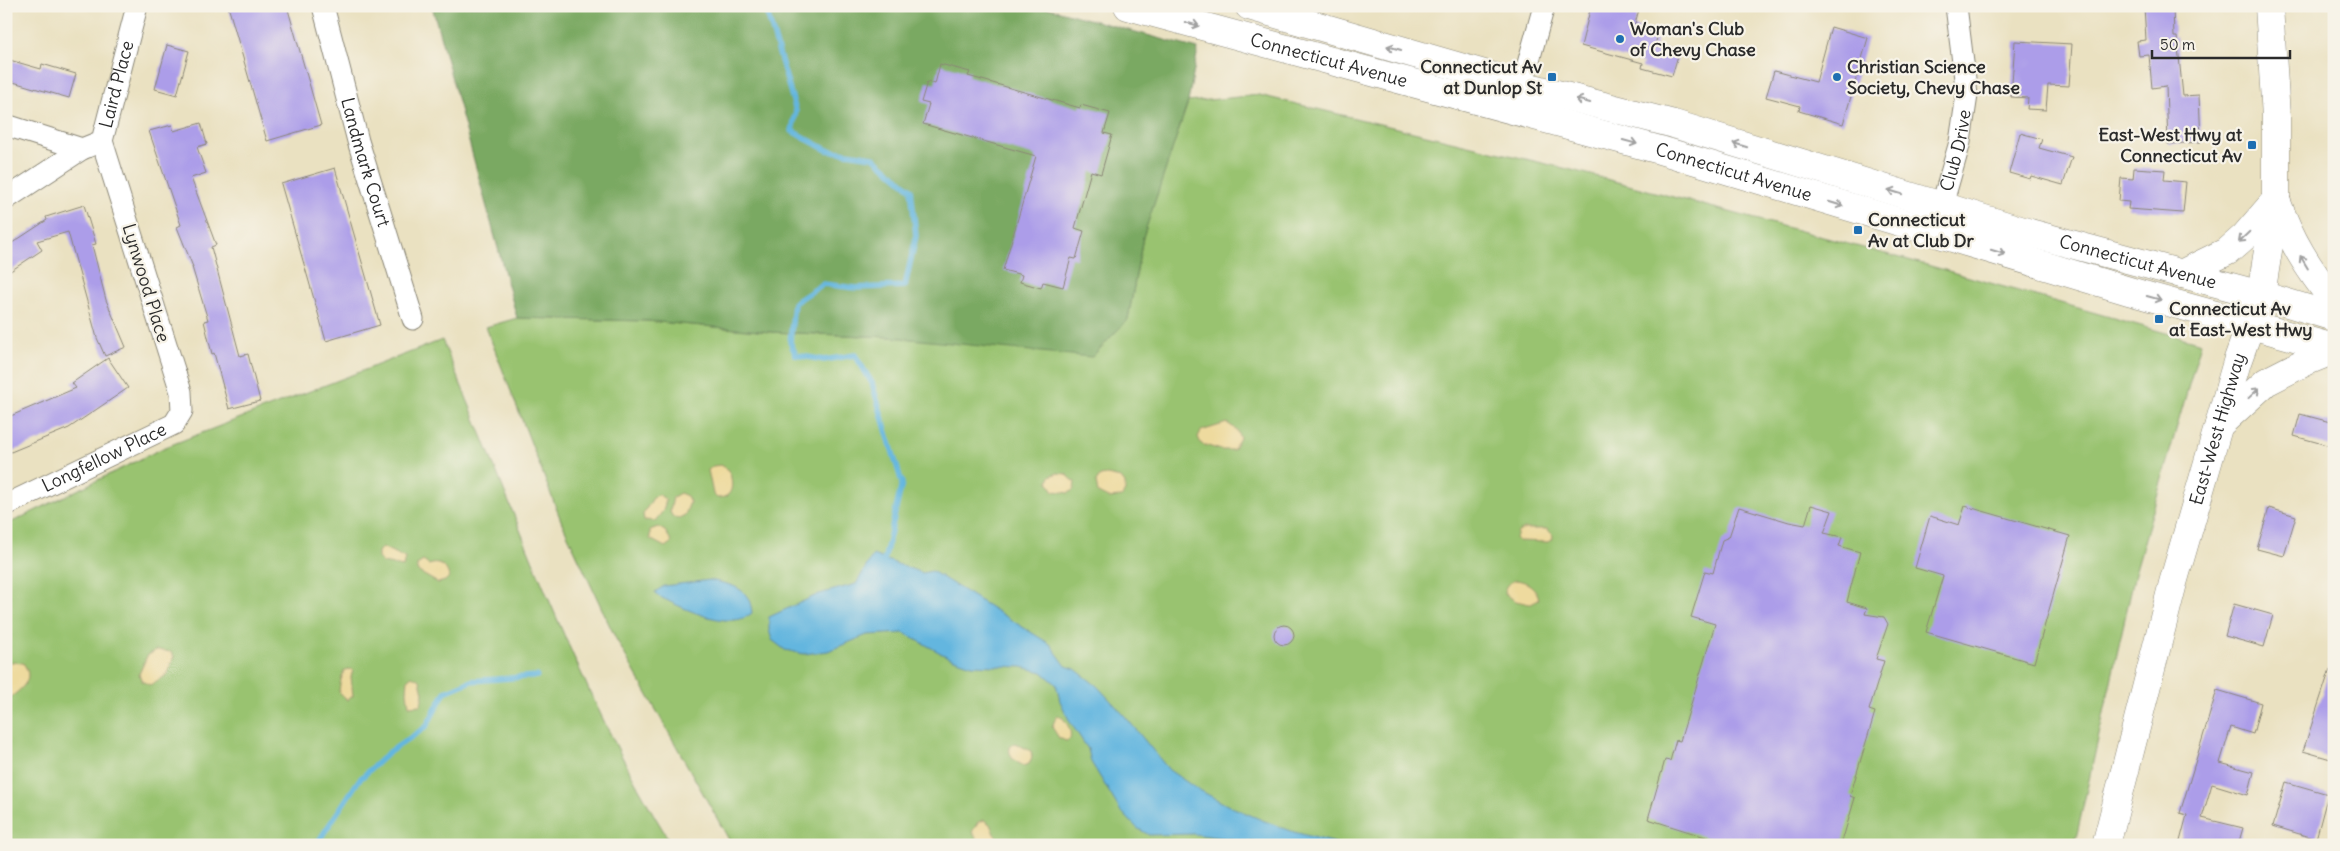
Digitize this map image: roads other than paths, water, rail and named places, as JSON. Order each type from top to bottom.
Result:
[{"type":"main road","name":"Connecticut Avenue","points":[[1128,6],[1660,150],[2129,291],[2334,349]]},
{"type":"main road","name":"Connecticut Avenue","points":[[1250,6],[1522,85],[1674,124],[2030,233],[2334,316]]},
{"type":"main road","name":"East-West Highway","points":[[2112,840],[2173,582],[2218,426],[2261,295],[2276,200],[2276,117],[2269,6]]},
{"type":"main road","points":[[2181,274],[2228,250],[2245,236],[2276,200],[2298,251],[2311,273],[2334,301]]},
{"type":"main road","points":[[2218,426],[2266,382],[2334,349]]},
{"type":"street","name":"Laird Place","points":[[6,199],[82,149],[102,141],[137,6]]},
{"type":"street","name":"Landmark Court","points":[[323,6],[358,141],[413,319]]},
{"type":"street","points":[[1515,111],[1544,6]]},
{"type":"street","name":"Club Drive","points":[[1934,233],[1960,142],[1967,95],[1956,6]]},
{"type":"street","points":[[6,125],[82,149]]},
{"type":"street","name":"Lynwood Place","points":[[102,141],[181,392],[182,411],[174,424]]},
{"type":"street","name":"Longfellow Place","points":[[6,505],[174,424]]},
{"type":"water","points":[[873,555],[922,573],[932,571],[1050,644],[1066,666],[1075,669],[1097,686],[1124,715],[1169,770],[1194,787],[1227,805],[1262,820],[1294,832],[1343,845],[1273,845],[1194,834],[1149,835],[1137,828],[1120,810],[1091,762],[1088,749],[1070,722],[1060,701],[1056,684],[1042,672],[1022,667],[972,665],[948,657],[904,633],[867,635],[828,651],[804,654],[785,650],[772,640],[769,630],[769,617],[819,594],[856,584]]},
{"type":"water","points":[[710,580],[732,586],[744,592],[751,604],[752,613],[742,618],[731,620],[704,616],[656,595],[655,592],[664,586]]},
{"type":"waterway","points":[[765,6],[796,111],[792,131],[827,150],[873,157],[911,189],[916,236],[905,286],[855,288],[823,284],[794,303],[790,342],[796,355],[824,360],[855,355],[872,383],[902,483],[884,561]]},
{"type":"waterway","points":[[316,845],[359,780],[388,753],[426,727],[445,692],[471,681],[537,676]]},
{"type":"place","name":"Woman's Club of Chevy Chase","points":[[1620,39]]},
{"type":"place","name":"Connecticut Av at Dunlop St","points":[[1552,77]]},
{"type":"place","name":"Christian Science Society, Chevy Chase","points":[[1837,77]]},
{"type":"place","name":"East-West Hwy at Connecticut Av","points":[[2252,145]]},
{"type":"place","name":"Connecticut Av at Club Dr","points":[[1858,230]]},
{"type":"place","name":"Connecticut Av at East-West Hwy","points":[[2159,319]]}]
